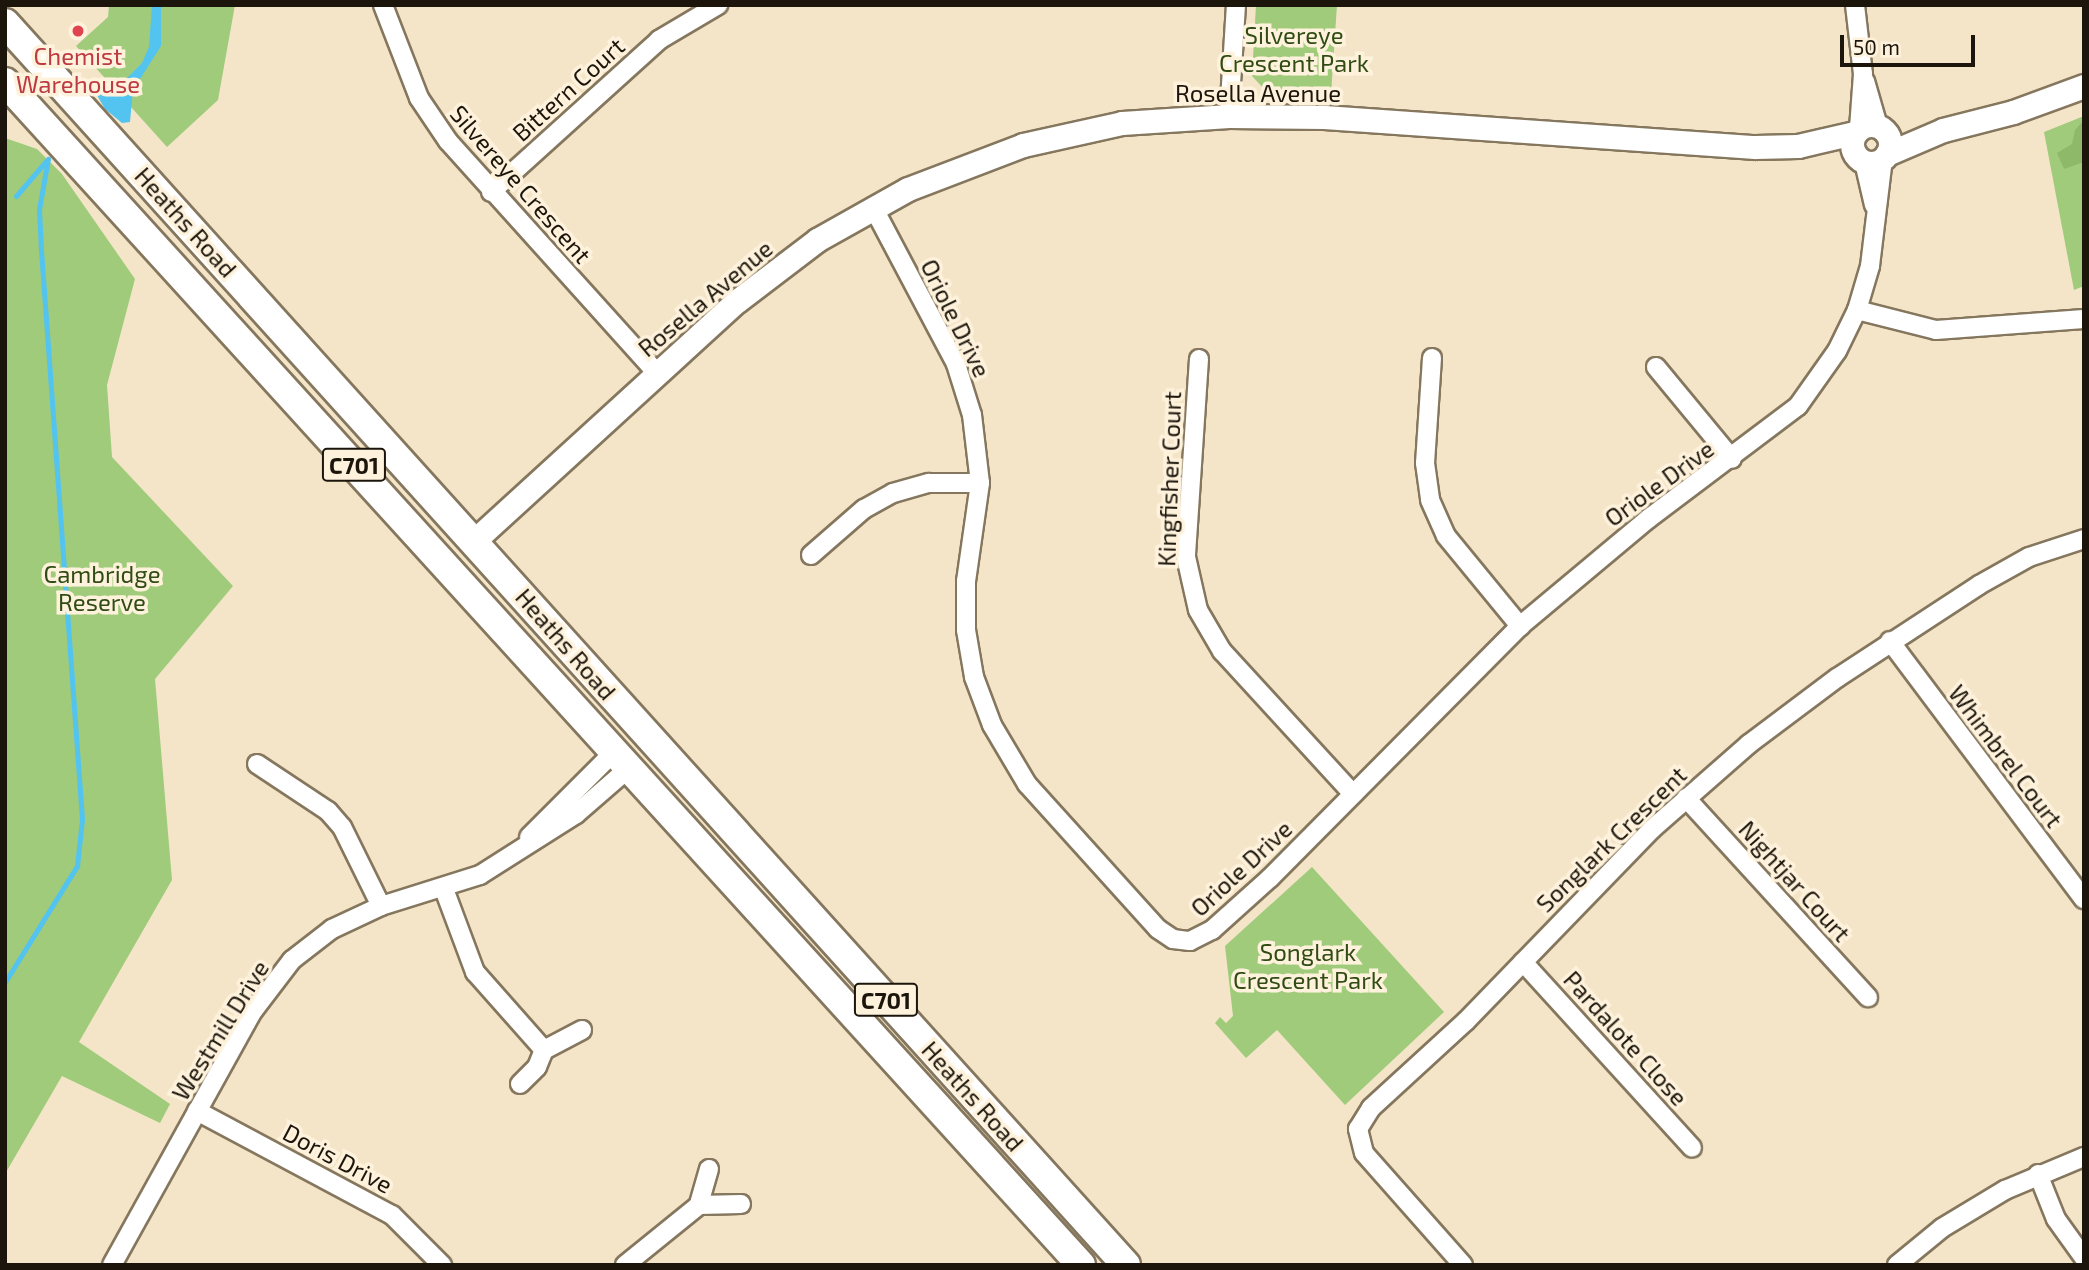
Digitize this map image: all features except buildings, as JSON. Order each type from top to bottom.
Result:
[{"type":"main road","name":"Heaths Road","points":[[5,23],[475,540],[646,736],[1126,1265]]},
{"type":"main road","name":"Heaths Road","points":[[5,82],[1081,1265]]},
{"type":"main road","points":[[447,566],[475,540]]},
{"type":"main road","points":[[622,759],[646,736]]},
{"type":"street","name":"Silvereye Crescent","points":[[383,5],[419,98],[491,192],[657,373]]},
{"type":"street","name":"Bittern Court","points":[[491,192],[659,40],[718,5]]},
{"type":"street","points":[[1229,116],[1236,5]]},
{"type":"street","points":[[1855,5],[1869,129],[1852,149],[1873,158],[1890,141],[1869,129]]},
{"type":"street","name":"Rosella Avenue","points":[[475,540],[657,373],[782,265],[873,207],[953,170],[1034,142],[1122,123],[1229,116],[1324,117],[1798,146],[1873,158],[1943,130],[2013,112],[2084,86]]},
{"type":"street","points":[[5,103],[43,125]]},
{"type":"street","name":"Rosella Avenue","points":[[1798,146],[1869,129],[1943,130]]},
{"type":"street","name":"Oriole Drive","points":[[873,207],[965,388],[976,437],[980,484],[964,603],[969,656],[982,703],[1002,747],[1027,784],[1166,935],[1190,942],[1212,930],[1353,794],[1520,626],[1648,519],[1732,460],[1788,416],[1810,392],[1838,351],[1857,310],[1870,266],[1876,215],[1873,158]]},
{"type":"street","points":[[1857,310],[1936,330],[2084,319]]},
{"type":"street","points":[[1432,358],[1424,463],[1430,500],[1446,536],[1520,626]]},
{"type":"street","name":"Kingfisher Court","points":[[1199,359],[1186,557],[1198,611],[1222,651],[1353,794]]},
{"type":"street","points":[[1656,368],[1732,460]]},
{"type":"street","points":[[811,555],[864,509],[893,493],[929,483],[980,484]]},
{"type":"street","name":"Songlark Crescent","points":[[1463,1265],[1372,1164],[1360,1144],[1358,1129],[1371,1108],[1523,962],[1686,798],[1794,709],[1890,641],[2007,568],[2084,539]]},
{"type":"street","name":"Whimbrel Court","points":[[1890,641],[2084,899]]},
{"type":"street","name":"Westmill Drive","points":[[112,1265],[253,1012],[292,960],[332,929],[381,906],[444,889],[509,857],[622,759]]},
{"type":"street","points":[[257,764],[328,811],[342,827],[381,906]]},
{"type":"street","name":"Nightjar Court","points":[[1686,798],[1868,997]]},
{"type":"street","points":[[444,889],[475,972],[544,1050]]},
{"type":"street","name":"Pardalote Close","points":[[1523,962],[1692,1148]]},
{"type":"street","points":[[520,1084],[537,1067],[544,1050],[582,1030]]},
{"type":"street","name":"Doris Drive","points":[[197,1111],[392,1215],[442,1265]]},
{"type":"street","points":[[1897,1265],[1972,1209],[2038,1174],[2084,1157]]},
{"type":"street","points":[[625,1265],[699,1205],[709,1169]]},
{"type":"street","points":[[2038,1174],[2056,1219],[2084,1258]]},
{"type":"street","points":[[699,1205],[741,1204]]},
{"type":"green space","points":[[109,5],[235,5],[218,100],[167,147],[76,46],[108,17]]},
{"type":"green space","name":"Silvereye Crescent Park","points":[[1256,5],[1337,5],[1331,94],[1265,90],[1252,76]]},
{"type":"green space","points":[[2084,116],[2084,286],[2074,290],[2044,132]]},
{"type":"green space","points":[[2084,120],[2084,162],[2064,169],[2057,153],[2072,144],[2075,130]]},
{"type":"green space","name":"Cambridge Reserve","points":[[5,138],[37,149],[62,174],[135,279],[107,385],[112,457],[233,586],[155,679],[172,880],[79,1042],[170,1104],[160,1123],[62,1076],[5,1174]]},
{"type":"green space","name":"Songlark Crescent Park","points":[[1312,867],[1444,1012],[1345,1105],[1277,1030],[1246,1058],[1215,1023],[1220,1017],[1226,1023],[1233,1016],[1225,946]]},
{"type":"water","points":[[152,5],[161,5],[161,46],[133,90],[130,122],[122,123],[105,109],[94,90],[124,81],[142,63],[149,47]]},
{"type":"waterway","points":[[5,982],[77,866],[82,819],[41,250],[39,209],[48,159]]},
{"type":"waterway","points":[[16,196],[46,161]]},
{"type":"place","name":"Chemist Warehouse","points":[[78,31]]}]
